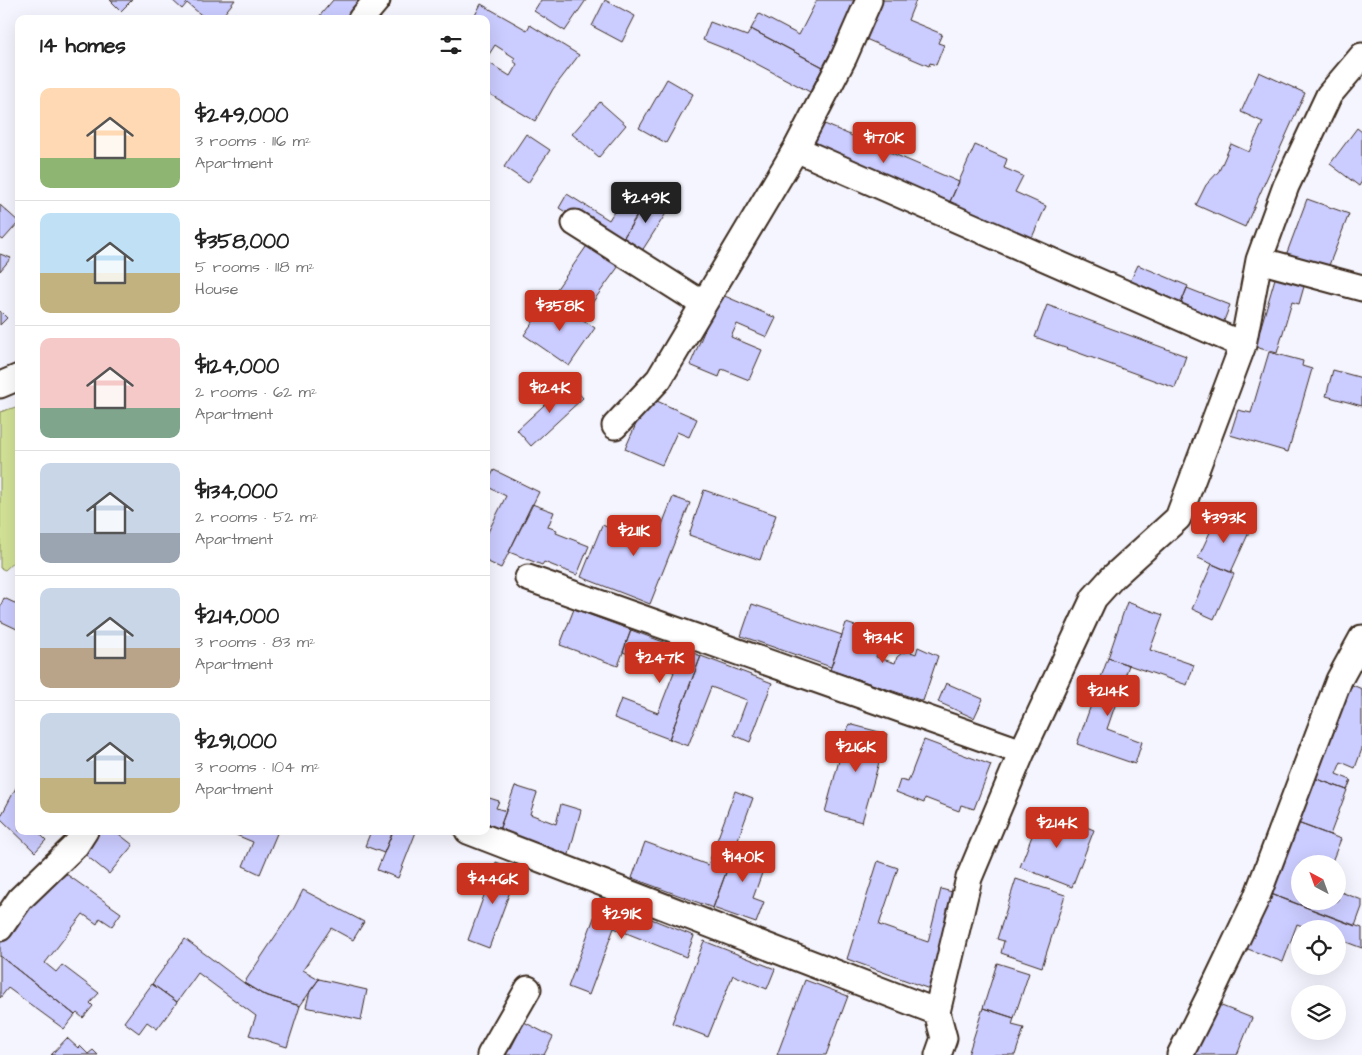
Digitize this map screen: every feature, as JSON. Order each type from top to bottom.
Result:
[{"type":"street","points":[[364,15],[377,0]]},
{"type":"street","points":[[614,426],[658,379],[796,150],[844,57],[870,0]]},
{"type":"street","points":[[938,1055],[944,1038],[937,1012],[969,878],[1022,752],[1094,598],[1113,577],[1178,518],[1243,345],[1259,260],[1286,186],[1329,96],[1362,56]]},
{"type":"street","points":[[796,150],[1243,345]]},
{"type":"street","points":[[575,223],[703,304]]},
{"type":"street","points":[[1259,260],[1362,288]]},
{"type":"street","points":[[0,385],[15,379]]},
{"type":"street","points":[[528,578],[1022,752]]},
{"type":"street","points":[[1180,1055],[1256,899],[1339,680],[1362,638]]},
{"type":"street","points":[[0,928],[20,899],[76,845],[82,835]]},
{"type":"street","points":[[478,835],[937,1012]]},
{"type":"street","points":[[490,1055],[528,988]]},
{"type":"green space","points":[[15,407],[15,561],[5,570],[0,568],[0,412]]},
{"type":"building","points":[[110,0],[132,0],[121,11]]},
{"type":"building","points":[[172,0],[235,0],[223,15],[201,15],[187,3],[182,9]]},
{"type":"building","points":[[333,0],[364,0],[352,15],[320,15]]},
{"type":"building","points":[[541,0],[586,0],[565,31],[534,11]]},
{"type":"building","points":[[605,0],[635,16],[622,42],[592,26]]},
{"type":"building","points":[[817,0],[858,0],[823,67],[751,29],[759,14],[799,35]]},
{"type":"building","points":[[877,0],[916,0],[908,20],[942,34],[938,43],[944,45],[936,65],[930,63],[929,66],[861,37]]},
{"type":"building","points":[[481,4],[527,30],[530,25],[579,55],[553,89],[535,121],[490,94],[490,64],[510,76],[517,64],[513,61],[515,58],[495,45],[490,53],[490,15],[475,15]]},
{"type":"building","points":[[710,22],[747,36],[751,29],[823,67],[810,92],[738,54],[703,40]]},
{"type":"building","points":[[1259,72],[1305,93],[1245,227],[1196,205],[1206,185],[1219,171],[1231,144],[1249,152],[1263,122],[1241,112]]},
{"type":"building","points":[[667,79],[693,94],[666,143],[639,128]]},
{"type":"building","points":[[600,102],[626,125],[599,157],[572,134]]},
{"type":"building","points":[[820,122],[959,182],[948,206],[809,146]]},
{"type":"building","points":[[1357,128],[1362,132],[1362,181],[1359,186],[1330,164]]},
{"type":"building","points":[[526,134],[550,150],[528,183],[504,167]]},
{"type":"building","points":[[975,145],[1007,159],[1004,168],[1023,176],[1015,192],[1046,206],[1030,242],[948,206]]},
{"type":"building","points":[[653,191],[672,204],[638,257],[619,245]]},
{"type":"building","points":[[567,194],[609,220],[622,199],[640,210],[619,245],[559,208]]},
{"type":"building","points":[[1307,199],[1349,214],[1326,273],[1285,258]]},
{"type":"building","points":[[0,205],[15,218],[15,226],[3,240],[0,238]]},
{"type":"building","points":[[593,237],[624,259],[584,314],[554,293]]},
{"type":"building","points":[[0,254],[11,258],[0,271]]},
{"type":"building","points":[[1138,265],[1188,286],[1179,308],[1128,286]]},
{"type":"building","points":[[1276,275],[1305,283],[1299,304],[1292,302],[1277,353],[1255,347]]},
{"type":"building","points":[[1187,288],[1230,305],[1222,326],[1179,308]]},
{"type":"building","points":[[720,294],[776,318],[767,337],[737,324],[731,337],[762,350],[749,380],[722,369],[719,377],[690,365]]},
{"type":"building","points":[[550,297],[595,328],[569,366],[524,335]]},
{"type":"building","points":[[1047,305],[1186,356],[1175,388],[1035,337]]},
{"type":"building","points":[[0,311],[7,318],[0,325]]},
{"type":"building","points":[[1269,352],[1303,361],[1302,366],[1312,369],[1288,452],[1230,435],[1238,410],[1251,413]]},
{"type":"building","points":[[1333,370],[1362,378],[1362,406],[1326,396]]},
{"type":"building","points":[[569,382],[583,398],[531,446],[517,430]]},
{"type":"building","points":[[648,397],[697,419],[689,437],[677,432],[662,465],[625,449]]},
{"type":"building","points":[[494,470],[539,492],[501,568],[490,563],[490,528],[506,496],[490,488],[490,478]]},
{"type":"building","points":[[704,490],[776,515],[760,560],[689,535]]},
{"type":"building","points":[[673,497],[690,503],[650,604],[581,577],[602,525],[654,545]]},
{"type":"building","points":[[532,504],[554,512],[548,527],[557,530],[556,533],[589,546],[577,575],[544,562],[542,565],[509,552]]},
{"type":"building","points":[[1218,515],[1250,530],[1231,572],[1198,558]]},
{"type":"building","points":[[1212,564],[1234,574],[1214,619],[1192,609]]},
{"type":"building","points":[[4,598],[15,603],[15,628],[0,621],[0,607]]},
{"type":"building","points":[[1127,602],[1163,615],[1150,650],[1194,665],[1187,685],[1108,658]]},
{"type":"building","points":[[752,604],[842,635],[831,667],[741,636]]},
{"type":"building","points":[[574,609],[631,630],[618,666],[560,645]]},
{"type":"building","points":[[846,623],[883,635],[876,657],[895,663],[897,657],[902,653],[908,651],[916,654],[918,647],[938,656],[923,701],[830,670]]},
{"type":"building","points":[[631,630],[701,656],[669,739],[614,718],[621,699],[658,713],[674,672],[623,652]]},
{"type":"building","points":[[701,656],[772,683],[750,742],[734,735],[747,700],[711,687],[688,746],[669,739]]},
{"type":"building","points":[[1108,658],[1129,665],[1107,729],[1142,742],[1135,764],[1077,744]]},
{"type":"building","points":[[1345,682],[1362,689],[1362,749],[1355,768],[1341,762],[1336,774],[1351,780],[1347,790],[1314,778]]},
{"type":"building","points":[[946,683],[983,699],[974,718],[938,702]]},
{"type":"building","points":[[849,724],[887,734],[862,822],[825,812]]},
{"type":"building","points":[[924,740],[991,765],[974,809],[961,805],[959,811],[925,798],[924,803],[896,792],[900,780],[908,782]]},
{"type":"building","points":[[1312,777],[1347,790],[1330,835],[1295,822]]},
{"type":"building","points":[[515,786],[537,793],[530,814],[556,824],[561,804],[581,810],[568,858],[499,830]]},
{"type":"building","points":[[15,790],[15,833],[0,818]]},
{"type":"building","points":[[735,791],[753,798],[713,908],[632,878],[645,842],[708,865]]},
{"type":"building","points":[[490,798],[499,801],[496,808],[506,811],[499,830],[490,826]]},
{"type":"building","points":[[1042,810],[1094,830],[1072,887],[1020,867]]},
{"type":"building","points":[[1295,822],[1341,839],[1335,855],[1291,855],[1291,902],[1268,893]]},
{"type":"building","points":[[18,835],[41,835],[46,840],[35,852]]},
{"type":"building","points":[[97,835],[120,835],[133,845],[109,874],[82,852]]},
{"type":"building","points":[[236,835],[276,835],[260,874],[243,866],[253,842]]},
{"type":"building","points":[[369,835],[391,835],[384,853],[365,846]]},
{"type":"building","points":[[391,835],[415,835],[398,878],[377,870]]},
{"type":"building","points":[[738,840],[770,851],[753,898],[764,902],[756,923],[713,908]]},
{"type":"building","points":[[878,861],[898,868],[879,925],[928,942],[941,889],[956,893],[935,991],[847,959]]},
{"type":"building","points":[[496,862],[518,870],[489,948],[468,940]]},
{"type":"building","points":[[62,871],[121,913],[112,926],[100,918],[97,924],[83,914],[45,963],[56,972],[62,965],[99,993],[90,1003],[93,1006],[83,1018],[77,1013],[75,1015],[0,956],[0,942],[49,881]]},
{"type":"building","points":[[1016,879],[1065,895],[1042,967],[1001,953],[1004,941],[997,939]]},
{"type":"building","points":[[303,890],[364,922],[353,940],[331,928],[303,970],[319,979],[300,1006],[262,994],[244,983],[294,908]]},
{"type":"building","points":[[1266,892],[1291,901],[1291,910],[1314,910],[1341,920],[1291,920],[1291,940],[1283,962],[1245,948]]},
{"type":"building","points":[[1346,894],[1362,900],[1362,907],[1355,926],[1346,923],[1346,920],[1339,920],[1313,910],[1346,910]]},
{"type":"building","points":[[601,899],[694,936],[686,957],[614,928],[589,995],[568,987]]},
{"type":"building","points":[[1346,922],[1362,928],[1362,948],[1346,942]]},
{"type":"building","points":[[185,939],[244,983],[262,994],[300,1006],[287,1047],[249,1035],[256,1016],[198,973],[177,1002],[152,984]]},
{"type":"building","points":[[704,941],[775,969],[767,989],[733,975],[708,1037],[672,1023]]},
{"type":"building","points":[[0,956],[75,1015],[64,1029],[8,988],[0,998]]},
{"type":"building","points":[[997,963],[1029,973],[1014,1018],[983,1008]]},
{"type":"building","points":[[319,979],[367,990],[361,1020],[306,1007],[310,991]]},
{"type":"building","points":[[805,980],[848,996],[826,1055],[777,1055]]},
{"type":"building","points":[[152,984],[177,1002],[157,1029],[147,1022],[139,1033],[124,1022]]},
{"type":"building","points":[[1214,1003],[1252,1018],[1237,1055],[1194,1055]]},
{"type":"building","points":[[983,1008],[1014,1018],[1012,1025],[1024,1028],[1015,1055],[968,1055]]},
{"type":"building","points":[[524,1022],[553,1037],[544,1055],[504,1055],[509,1046],[511,1048]]},
{"type":"building","points":[[67,1038],[78,1048],[80,1046],[88,1054],[93,1050],[98,1055],[51,1055]]}]
